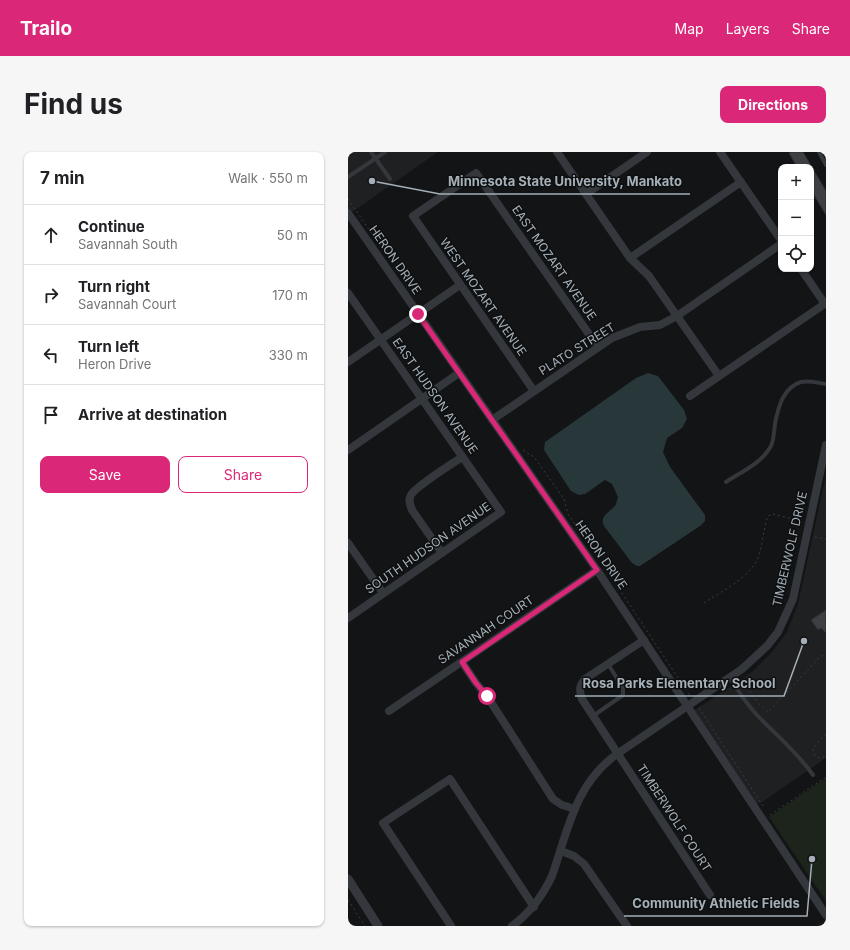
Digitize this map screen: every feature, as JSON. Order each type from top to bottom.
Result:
[{"type":"street","points":[[557,152],[630,258],[650,276],[676,316],[719,376]]},
{"type":"street","points":[[586,194],[647,152]]},
{"type":"street","points":[[720,152],[778,236]]},
{"type":"street","name":"WEST MOZART AVENUE","points":[[476,173],[413,216],[534,391]]},
{"type":"street","name":"EAST MOZART AVENUE","points":[[476,173],[598,347]]},
{"type":"street","points":[[630,258],[741,182]]},
{"type":"street","name":"HERON DRIVE","points":[[348,213],[597,570],[826,915]]},
{"type":"street","name":"PLATO STREET","points":[[492,420],[598,347],[622,334],[640,327],[660,325],[676,316],[778,246]]},
{"type":"street","points":[[690,396],[825,303],[803,272]]},
{"type":"street","points":[[348,362],[460,285]]},
{"type":"street","name":"EAST HUDSON AVENUE","points":[[348,293],[501,512]]},
{"type":"street","points":[[348,450],[460,372]]},
{"type":"street","name":"TIMBERWOLF DRIVE","points":[[512,926],[534,907],[546,888],[574,809],[592,776],[617,754],[756,658],[778,632],[793,599],[826,445]]},
{"type":"street","points":[[442,553],[412,510],[410,499],[415,490],[462,457]]},
{"type":"street","name":"SOUTH HUDSON AVENUE","points":[[348,618],[501,512]]},
{"type":"street","points":[[348,543],[383,593]]},
{"type":"street","name":"SAVANNAH COURT","points":[[389,711],[597,570]]},
{"type":"street","points":[[608,664],[644,640]]},
{"type":"street","points":[[462,662],[487,696],[553,799],[562,805],[574,809]]},
{"type":"street","name":"TIMBERWOLF COURT","points":[[608,664],[585,679],[581,684],[579,690],[582,699],[710,895]]},
{"type":"street","points":[[450,926],[383,823],[450,779],[534,907]]},
{"type":"street","points":[[560,852],[574,856],[584,864],[627,926]]},
{"type":"street","points":[[348,879],[378,926]]},
{"type":"lane","points":[[371,152],[390,179]]},
{"type":"lane","points":[[348,177],[385,152]]},
{"type":"lane","points":[[819,152],[826,165]]},
{"type":"lane","points":[[726,482],[760,460],[768,451],[772,444],[777,412],[781,400],[789,390],[801,382],[810,381],[826,384]]},
{"type":"lane","points":[[593,716],[623,695],[623,688],[608,664]]},
{"type":"lane","points":[[729,677],[757,715],[799,756],[813,775]]},
{"type":"path","points":[[704,603],[745,575],[754,565],[758,557],[768,516],[773,514],[801,521]]},
{"type":"path","points":[[812,536],[826,539]]},
{"type":"path","points":[[740,679],[759,704],[768,712],[826,653]]},
{"type":"path","points":[[698,707],[764,808]]},
{"type":"path","points":[[826,734],[813,750],[815,756],[820,758],[826,756]]},
{"type":"path","points":[[767,812],[769,816],[826,777]]},
{"type":"path","points":[[348,900],[365,926]]},
{"type":"shaded area","points":[[348,152],[438,152],[348,215]]},
{"type":"shaded area","points":[[648,373],[658,376],[684,410],[687,419],[682,428],[667,438],[663,452],[670,467],[705,515],[705,521],[700,526],[640,566],[637,566],[632,563],[604,526],[604,516],[614,507],[618,497],[612,484],[605,480],[585,494],[579,495],[571,491],[544,450],[545,442],[636,378]]},
{"type":"shaded area","points":[[826,475],[826,758],[762,802],[756,804],[695,710],[752,672],[772,652],[787,632],[798,604]]},
{"type":"shaded area","points":[[826,778],[826,901],[769,817]]},
{"type":"building","points":[[803,152],[810,164],[795,164],[789,153]]},
{"type":"building","points":[[814,171],[826,191],[826,215],[814,195]]},
{"type":"building","points":[[826,610],[826,633],[821,628],[818,630],[811,620]]},
{"type":"place","name":"Minnesota State University, Mankato","points":[[372,181]]},
{"type":"place","name":"Rosa Parks Elementary School","points":[[804,641]]},
{"type":"place","name":"Community Athletic Fields","points":[[812,859]]},
{"type":"route","points":[[418,314],[597,570],[462,662],[487,696]]}]
